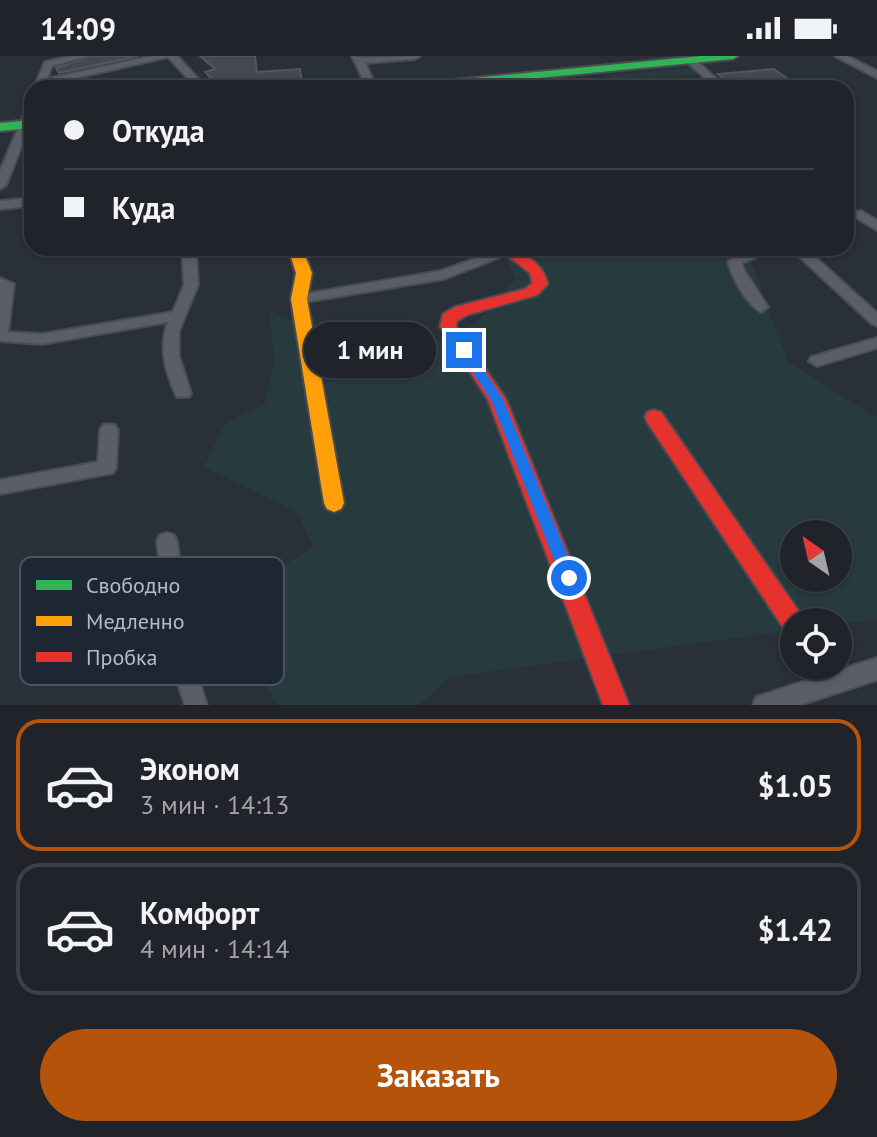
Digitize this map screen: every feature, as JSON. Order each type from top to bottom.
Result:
[{"type":"street","points":[[42,80],[48,64],[84,56]]},
{"type":"street","points":[[65,80],[164,56]]},
{"type":"street","points":[[172,56],[194,80]]},
{"type":"street","points":[[368,80],[359,59],[415,56]]},
{"type":"street","points":[[524,80],[733,56]]},
{"type":"street","points":[[840,56],[877,75]]},
{"type":"street","points":[[690,60],[713,80]]},
{"type":"street","points":[[0,127],[24,120]]},
{"type":"street","points":[[0,185],[24,131]]},
{"type":"street","points":[[0,205],[24,203]]},
{"type":"street","points":[[861,215],[877,226]]},
{"type":"street","points":[[183,393],[171,356],[176,316],[191,285],[189,256]]},
{"type":"street","points":[[298,256],[304,273],[299,299],[334,503]]},
{"type":"street","points":[[299,299],[444,275],[491,256]]},
{"type":"street","points":[[515,256],[537,271],[540,284],[531,292],[461,311],[449,318],[448,326],[497,399],[616,705]]},
{"type":"street","points":[[749,256],[735,261],[737,270],[761,307]]},
{"type":"street","points":[[806,256],[877,321]]},
{"type":"street","points":[[0,282],[7,284],[0,336],[42,339],[176,316]]},
{"type":"street","points":[[817,361],[877,343]]},
{"type":"street","points":[[654,417],[783,608]]},
{"type":"street","points":[[0,487],[107,468],[109,430]]},
{"type":"street","points":[[167,541],[169,557]]},
{"type":"street","points":[[852,672],[877,669]]},
{"type":"street","points":[[764,705],[816,680]]},
{"type":"street","points":[[189,685],[196,705]]},
{"type":"green space","points":[[693,68],[699,74],[638,80],[605,80],[602,76]]},
{"type":"green space","points":[[503,256],[749,256],[788,362],[877,418],[877,619],[852,623],[852,608],[780,608],[780,632],[450,677],[419,705],[277,705],[266,685],[284,685],[284,566],[313,547],[297,512],[204,467],[226,422],[265,404],[274,362],[270,311],[347,340],[398,347],[423,345],[448,338],[473,324],[516,279]]},
{"type":"building","points":[[92,56],[138,56],[59,73],[56,68]]},
{"type":"building","points":[[200,56],[255,56],[257,72],[300,69],[302,80],[213,80],[205,72],[215,69]]},
{"type":"building","points":[[774,69],[790,80],[725,80],[718,74]]},
{"type":"traffic: fast","points":[[484,80],[733,56]]},
{"type":"traffic: fast","points":[[0,127],[24,125]]},
{"type":"traffic: slow","points":[[298,256],[304,273],[299,299],[334,503]]},
{"type":"traffic: jam","points":[[515,256],[537,271],[540,284],[531,292],[461,311],[449,318],[448,326],[497,399],[616,705]]},
{"type":"traffic: jam","points":[[654,417],[783,608]]},
{"type":"route","points":[[464,350],[497,399],[569,578]]}]
